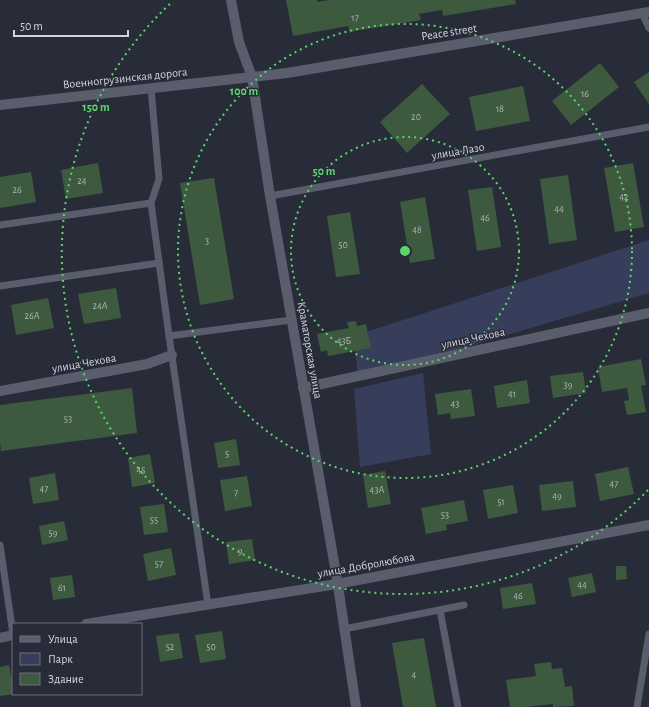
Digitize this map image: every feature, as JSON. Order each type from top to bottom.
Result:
[{"type":"street","name":"Краматорская улица","points":[[231,0],[239,42],[252,77],[270,196],[337,584],[356,707]]},
{"type":"street","name":"Peace street","points":[[252,77],[287,73],[646,13]]},
{"type":"street","name":"Военногрузинская дорога","points":[[0,105],[252,77]]},
{"type":"street","name":"улица Чехова","points":[[303,388],[649,314]]},
{"type":"street","name":"улица Чехова","points":[[0,391],[147,364],[172,355]]},
{"type":"street","name":"улица Добролюбова","points":[[92,623],[337,584],[649,525]]},
{"type":"street","points":[[0,638],[12,635]]},
{"type":"lane","points":[[646,13],[649,28]]},
{"type":"lane","points":[[151,88],[159,179],[150,203],[208,605]]},
{"type":"lane","name":"улица Лазо","points":[[270,196],[649,127]]},
{"type":"lane","points":[[0,225],[150,203]]},
{"type":"lane","points":[[0,286],[159,263]]},
{"type":"lane","points":[[169,336],[292,320]]},
{"type":"lane","points":[[0,544],[12,628]]},
{"type":"lane","points":[[344,629],[464,605]]},
{"type":"lane","points":[[440,610],[458,707]]},
{"type":"lane","points":[[637,707],[649,634]]},
{"type":"green space","points":[[649,240],[649,293],[358,379],[354,336]]},
{"type":"green space","points":[[423,373],[431,454],[360,467],[354,389]]},
{"type":"building","points":[[286,0],[317,0],[317,2],[329,0],[515,0],[516,4],[443,16],[442,10],[419,14],[421,20],[349,32],[348,26],[293,36]]},
{"type":"building","points":[[600,63],[619,87],[571,125],[552,101]]},
{"type":"building","points":[[649,72],[649,104],[634,82]]},
{"type":"building","points":[[422,84],[450,114],[407,153],[380,122]]},
{"type":"building","points":[[523,86],[530,121],[476,131],[469,97]]},
{"type":"building","points":[[98,163],[103,193],[66,199],[61,170]]},
{"type":"building","points":[[633,163],[644,227],[615,232],[604,168]]},
{"type":"building","points":[[31,172],[36,202],[0,208],[0,177]]},
{"type":"building","points":[[568,175],[577,240],[549,244],[540,179]]},
{"type":"building","points":[[214,178],[234,299],[200,305],[180,183]]},
{"type":"building","points":[[492,187],[501,247],[477,251],[468,190]]},
{"type":"building","points":[[425,197],[435,259],[410,263],[400,202]]},
{"type":"building","points":[[350,212],[360,274],[336,277],[327,216]]},
{"type":"building","points":[[116,288],[121,318],[84,324],[78,294]]},
{"type":"building","points":[[48,298],[54,328],[16,335],[11,305]]},
{"type":"building","points":[[356,321],[357,326],[366,324],[371,348],[328,356],[327,350],[321,352],[317,334],[349,328],[347,322]]},
{"type":"building","points":[[641,359],[646,385],[641,386],[646,412],[627,415],[624,401],[629,400],[627,388],[602,392],[598,367]]},
{"type":"building","points":[[583,372],[586,393],[553,398],[550,376]]},
{"type":"building","points":[[527,380],[530,403],[497,408],[494,386]]},
{"type":"building","points":[[132,388],[137,433],[1,451],[0,405]]},
{"type":"building","points":[[471,389],[475,416],[451,419],[450,413],[438,415],[435,394]]},
{"type":"building","points":[[236,439],[240,465],[218,468],[214,443]]},
{"type":"building","points":[[150,454],[155,483],[132,487],[128,458]]},
{"type":"building","points":[[628,467],[634,494],[600,501],[595,474]]},
{"type":"building","points":[[385,471],[391,504],[368,508],[363,475]]},
{"type":"building","points":[[55,473],[59,500],[33,504],[29,478]]},
{"type":"building","points":[[247,476],[252,506],[225,511],[220,480]]},
{"type":"building","points":[[573,481],[576,507],[542,511],[539,485]]},
{"type":"building","points":[[513,485],[518,513],[488,519],[483,490]]},
{"type":"building","points":[[464,500],[468,521],[446,525],[447,530],[426,534],[421,508]]},
{"type":"building","points":[[164,504],[168,532],[144,535],[140,507]]},
{"type":"building","points":[[64,521],[68,540],[42,545],[39,526]]},
{"type":"building","points":[[252,539],[255,560],[229,564],[226,542]]},
{"type":"building","points":[[171,548],[176,575],[148,581],[143,554]]},
{"type":"building","points":[[616,566],[626,566],[627,579],[616,580]]},
{"type":"building","points":[[592,573],[596,592],[572,597],[568,578]]},
{"type":"building","points":[[72,575],[75,597],[53,600],[50,578]]},
{"type":"building","points":[[532,583],[536,604],[503,609],[500,588]]},
{"type":"building","points":[[222,631],[226,659],[200,663],[195,635]]},
{"type":"building","points":[[179,633],[183,658],[160,662],[156,636]]},
{"type":"building","points":[[424,638],[436,707],[403,707],[392,643]]},
{"type":"building","points":[[551,662],[552,669],[562,668],[565,687],[572,686],[574,706],[553,707],[553,704],[510,707],[506,680],[536,676],[534,664]]},
{"type":"building","points":[[9,665],[12,682],[12,694],[0,696],[0,667]]}]
